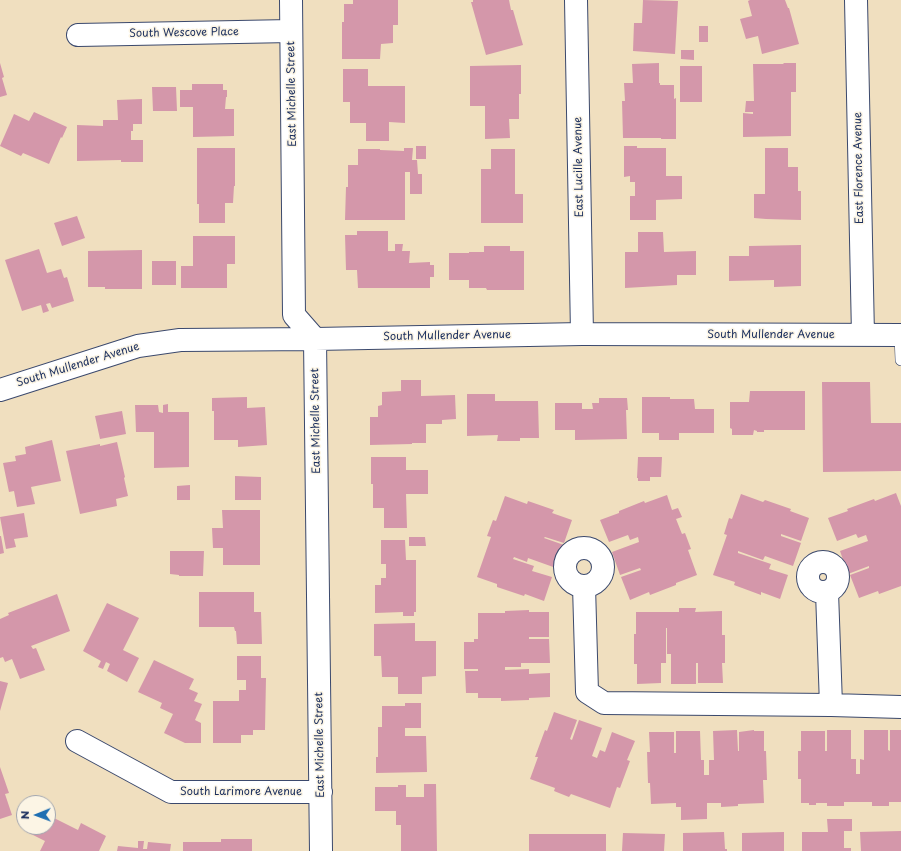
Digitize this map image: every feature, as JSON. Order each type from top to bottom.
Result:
[{"type":"street","name":"East Michelle Street","points":[[291,0],[294,315],[315,339],[321,851]]},
{"type":"street","name":"East Lucille Avenue","points":[[576,0],[582,334]]},
{"type":"street","name":"East Florence Avenue","points":[[856,0],[863,335]]},
{"type":"street","name":"South Wescove Place","points":[[78,35],[291,31]]},
{"type":"street","name":"South Mullender Avenue","points":[[0,390],[138,346],[180,340],[582,334],[900,335]]},
{"type":"street","points":[[584,586],[587,692],[604,703],[901,707]]},
{"type":"street","points":[[827,592],[831,705]]},
{"type":"street","name":"South Larimore Avenue","points":[[77,741],[171,792],[321,792]]},
{"type":"lane","points":[[900,335],[901,360]]},
{"type":"building","points":[[353,0],[398,0],[398,25],[393,25],[393,43],[381,44],[380,59],[342,59],[342,22],[344,22],[344,4],[353,4]]},
{"type":"building","points":[[473,0],[509,0],[523,45],[486,55],[471,2],[473,2]]},
{"type":"building","points":[[643,0],[678,1],[675,54],[633,51],[634,23],[642,23]]},
{"type":"building","points":[[785,0],[789,8],[799,44],[762,54],[758,36],[746,39],[740,19],[752,16],[748,1]]},
{"type":"building","points":[[699,26],[708,26],[708,42],[699,42]]},
{"type":"building","points":[[681,50],[694,50],[694,60],[681,59]]},
{"type":"building","points":[[0,63],[4,77],[2,78],[7,95],[0,97]]},
{"type":"building","points":[[659,63],[660,85],[674,85],[674,99],[676,98],[676,139],[623,138],[622,101],[625,101],[624,83],[633,83],[632,64]]},
{"type":"building","points":[[783,63],[796,63],[796,92],[791,92],[791,136],[743,137],[743,113],[753,114],[753,112],[745,112],[746,101],[754,101],[753,64],[784,64]]},
{"type":"building","points":[[521,65],[519,119],[509,119],[510,138],[485,139],[485,106],[470,106],[470,66]]},
{"type":"building","points":[[680,66],[702,66],[702,102],[680,102]]},
{"type":"building","points":[[343,69],[368,69],[368,86],[405,86],[405,123],[389,122],[389,141],[366,141],[366,123],[350,123],[350,102],[343,102]]},
{"type":"building","points":[[192,84],[223,84],[223,90],[227,90],[225,109],[234,109],[234,136],[193,137],[193,107],[180,107],[180,90],[192,90]]},
{"type":"building","points":[[152,87],[176,87],[177,111],[153,111]]},
{"type":"building","points":[[142,99],[142,124],[133,124],[131,140],[143,140],[143,162],[121,162],[121,160],[77,161],[77,125],[103,126],[103,120],[118,120],[117,100]]},
{"type":"building","points":[[34,112],[67,127],[49,164],[23,153],[21,156],[0,146],[14,114],[29,121]]},
{"type":"building","points":[[416,146],[426,146],[426,159],[416,159]]},
{"type":"building","points":[[624,146],[637,146],[637,148],[666,148],[666,176],[682,176],[682,199],[656,200],[656,220],[630,220],[630,196],[635,196],[635,182],[630,182],[630,176],[624,177]]},
{"type":"building","points":[[197,148],[235,148],[235,186],[233,203],[225,203],[225,223],[199,223],[199,204],[197,204]]},
{"type":"building","points":[[404,148],[413,148],[412,160],[417,160],[418,174],[422,174],[422,194],[410,194],[410,172],[405,172],[405,220],[345,220],[348,165],[358,165],[358,149],[404,151]]},
{"type":"building","points":[[765,148],[788,148],[788,167],[798,167],[798,191],[801,191],[801,220],[754,218],[754,194],[765,194]]},
{"type":"building","points":[[491,149],[515,149],[515,194],[523,194],[523,223],[481,223],[481,169],[491,169]]},
{"type":"building","points":[[77,216],[85,238],[62,246],[54,223]]},
{"type":"building","points":[[357,231],[388,231],[388,251],[395,251],[395,244],[403,244],[402,251],[410,251],[409,263],[430,262],[430,265],[434,265],[434,277],[430,277],[430,288],[358,288],[357,270],[346,270],[345,235],[357,235]]},
{"type":"building","points":[[638,232],[663,232],[664,252],[696,251],[696,275],[677,275],[677,285],[625,288],[625,252],[638,252]]},
{"type":"building","points":[[193,236],[235,236],[235,264],[227,264],[227,288],[181,288],[181,266],[193,266]]},
{"type":"building","points":[[801,245],[801,286],[774,287],[774,280],[729,281],[729,256],[749,256],[749,246]]},
{"type":"building","points":[[484,246],[510,246],[510,251],[524,251],[524,290],[487,290],[486,288],[469,288],[469,280],[449,280],[449,253],[484,252]]},
{"type":"building","points":[[39,249],[47,273],[61,269],[64,278],[67,277],[74,301],[52,308],[50,303],[46,304],[49,311],[43,313],[41,305],[22,311],[5,260]]},
{"type":"building","points":[[142,250],[142,289],[105,289],[105,287],[88,287],[88,251]]},
{"type":"building","points":[[152,261],[176,261],[176,285],[152,285]]},
{"type":"building","points":[[401,380],[421,380],[421,396],[455,395],[456,419],[442,420],[442,424],[426,424],[426,443],[370,445],[370,417],[378,417],[378,406],[382,405],[382,392],[401,391]]},
{"type":"building","points":[[822,382],[870,382],[871,423],[901,423],[901,471],[823,472]]},
{"type":"building","points":[[750,391],[805,391],[805,430],[764,430],[764,432],[757,432],[754,430],[753,435],[732,435],[732,429],[730,428],[730,402],[749,402]]},
{"type":"building","points":[[467,394],[495,394],[495,401],[538,401],[539,438],[520,438],[520,441],[497,441],[498,435],[467,436]]},
{"type":"building","points":[[247,397],[247,408],[265,407],[267,445],[238,447],[238,440],[214,440],[214,411],[212,411],[212,398]]},
{"type":"building","points":[[642,397],[694,399],[695,409],[714,409],[714,433],[679,433],[679,440],[659,440],[659,433],[642,433]]},
{"type":"building","points":[[599,398],[627,398],[627,439],[575,440],[575,430],[555,430],[555,403],[582,403],[582,409],[593,409],[592,403],[599,403]]},
{"type":"building","points":[[168,404],[168,412],[189,412],[189,467],[154,468],[154,432],[136,432],[135,405],[158,405],[159,412],[163,413],[163,405]]},
{"type":"building","points":[[122,411],[126,434],[100,439],[95,416]]},
{"type":"building","points":[[52,440],[61,481],[31,487],[35,504],[17,507],[14,491],[9,492],[3,463],[16,461],[15,456],[26,454],[25,447]]},
{"type":"building","points":[[117,442],[128,496],[116,499],[117,506],[80,514],[66,451]]},
{"type":"building","points":[[371,457],[406,457],[406,470],[428,470],[428,494],[406,494],[407,528],[384,528],[384,508],[373,508]]},
{"type":"building","points":[[638,457],[662,457],[661,477],[650,477],[650,481],[638,481]]},
{"type":"building","points":[[235,476],[261,477],[261,500],[235,500]]},
{"type":"building","points":[[190,485],[190,500],[177,500],[177,486]]},
{"type":"building","points":[[896,493],[901,506],[901,586],[879,594],[878,591],[859,598],[850,575],[869,568],[869,566],[848,574],[840,551],[868,541],[866,535],[858,538],[856,534],[837,541],[828,518],[874,499],[875,501]]},
{"type":"building","points":[[741,494],[763,502],[765,500],[791,509],[790,511],[809,518],[801,541],[781,534],[781,536],[801,543],[793,566],[765,556],[763,560],[738,551],[738,553],[771,564],[769,569],[788,575],[780,599],[761,592],[761,595],[734,585],[735,582],[713,575],[727,535],[724,534],[729,518],[732,519]]},
{"type":"building","points":[[667,495],[672,510],[678,508],[682,517],[676,519],[682,534],[685,533],[691,549],[688,550],[697,575],[650,595],[649,592],[630,600],[621,577],[641,570],[640,568],[620,575],[612,552],[639,542],[638,537],[630,540],[628,535],[609,542],[600,520],[644,501],[645,503]]},
{"type":"building","points":[[505,496],[527,504],[528,501],[554,510],[552,513],[572,520],[564,543],[545,537],[544,538],[564,545],[556,568],[528,558],[527,562],[514,557],[513,559],[534,566],[532,571],[552,577],[544,601],[525,594],[524,596],[497,587],[497,584],[477,577],[491,537],[487,536],[493,520],[496,521]]},
{"type":"building","points":[[222,510],[260,510],[260,565],[223,565],[223,548],[213,548],[212,528],[223,528]]},
{"type":"building","points":[[24,513],[28,537],[14,539],[16,547],[6,549],[0,517]]},
{"type":"building","points":[[0,536],[4,553],[0,554]]},
{"type":"building","points":[[409,537],[425,537],[426,546],[409,546]]},
{"type":"building","points":[[381,540],[405,540],[406,560],[416,560],[416,612],[414,612],[414,616],[403,616],[403,612],[375,613],[375,585],[381,585],[381,578],[386,578],[386,564],[381,564]]},
{"type":"building","points":[[170,551],[204,551],[203,576],[179,576],[170,574]]},
{"type":"building","points":[[199,592],[254,592],[254,612],[261,612],[262,644],[237,644],[236,631],[234,627],[199,627]]},
{"type":"building","points":[[57,594],[70,631],[31,646],[33,649],[36,648],[45,670],[20,679],[12,659],[5,662],[3,657],[0,658],[0,619],[9,615],[8,613]]},
{"type":"building","points":[[107,603],[139,618],[123,650],[139,658],[127,682],[107,671],[110,664],[106,662],[103,669],[98,667],[101,661],[83,651]]},
{"type":"building","points":[[679,608],[696,608],[695,612],[722,611],[722,635],[725,635],[725,663],[722,663],[723,683],[698,683],[698,663],[696,663],[696,684],[671,684],[671,654],[667,654],[666,628],[666,663],[661,663],[661,683],[637,684],[637,664],[634,664],[636,612],[679,612]]},
{"type":"building","points":[[529,610],[529,612],[549,612],[549,637],[529,637],[529,639],[549,639],[550,663],[521,663],[521,667],[505,667],[505,670],[529,669],[529,674],[550,673],[550,697],[529,698],[529,700],[501,701],[501,698],[478,698],[478,693],[466,693],[465,671],[478,671],[478,669],[464,669],[464,642],[474,642],[474,639],[478,639],[478,613],[505,613],[505,611]]},
{"type":"building","points":[[415,623],[415,641],[436,641],[436,676],[422,677],[422,694],[398,694],[398,677],[382,677],[381,656],[374,656],[374,624]]},
{"type":"building","points":[[237,656],[261,656],[261,678],[266,678],[265,730],[253,730],[253,735],[241,735],[241,743],[213,743],[213,701],[239,701],[239,690],[246,690],[246,680],[237,680]]},
{"type":"building","points":[[154,660],[194,679],[189,689],[198,693],[194,701],[202,704],[195,720],[201,723],[201,743],[185,743],[164,733],[173,714],[160,708],[162,703],[138,692]]},
{"type":"building","points":[[0,681],[8,683],[0,711]]},
{"type":"building","points":[[405,703],[421,703],[421,728],[405,728],[405,736],[426,736],[427,772],[376,773],[376,757],[378,757],[378,727],[382,727],[382,706],[405,706]]},
{"type":"building","points":[[554,712],[577,720],[570,739],[572,740],[579,720],[602,728],[592,756],[597,758],[600,750],[605,752],[612,732],[635,741],[627,760],[630,761],[620,788],[617,787],[610,808],[571,794],[569,797],[554,791],[555,788],[530,779],[538,757],[535,757],[545,730],[547,731]]},
{"type":"building","points":[[737,730],[738,751],[739,732],[754,730],[764,731],[764,751],[766,751],[767,780],[763,780],[764,803],[738,804],[738,806],[721,807],[721,803],[707,803],[707,819],[681,820],[681,807],[676,807],[676,803],[651,804],[650,783],[648,783],[647,752],[650,752],[649,732],[674,732],[674,753],[676,753],[676,731],[700,731],[701,760],[704,760],[704,775],[709,775],[709,760],[714,760],[713,731]]},
{"type":"building","points":[[827,730],[851,730],[851,759],[856,759],[856,774],[860,774],[860,759],[864,760],[864,730],[888,730],[888,750],[890,751],[890,730],[901,730],[901,802],[889,802],[889,806],[872,806],[872,802],[844,802],[844,806],[827,806],[827,803],[816,803],[816,805],[809,805],[809,803],[801,803],[801,779],[798,779],[798,751],[801,751],[801,731],[825,731],[825,751],[827,751]]},
{"type":"building","points":[[0,767],[9,793],[5,794],[12,815],[0,819]]},
{"type":"building","points":[[424,784],[436,784],[437,851],[401,851],[401,825],[396,825],[396,811],[375,811],[375,787],[398,787],[398,785],[406,785],[406,797],[424,797]]},
{"type":"building","points":[[56,819],[78,830],[81,823],[106,836],[99,851],[40,851],[45,841],[33,835],[56,835]]},
{"type":"building","points":[[827,819],[852,819],[852,831],[844,831],[844,848],[851,848],[851,851],[802,851],[802,832],[828,832]]},
{"type":"building","points":[[901,831],[901,851],[861,851],[860,832]]},
{"type":"building","points":[[724,832],[725,849],[727,849],[727,851],[683,851],[683,833]]},
{"type":"building","points":[[784,832],[784,851],[742,851],[742,833]]},
{"type":"building","points":[[623,833],[665,834],[664,851],[622,851]]},
{"type":"building","points":[[529,834],[606,834],[606,851],[529,851]]},
{"type":"building","points":[[221,839],[252,839],[252,851],[183,851],[183,842],[221,842]]},
{"type":"building","points":[[138,841],[144,841],[143,849],[147,849],[148,842],[171,844],[170,851],[117,851],[118,846],[138,848]]}]
